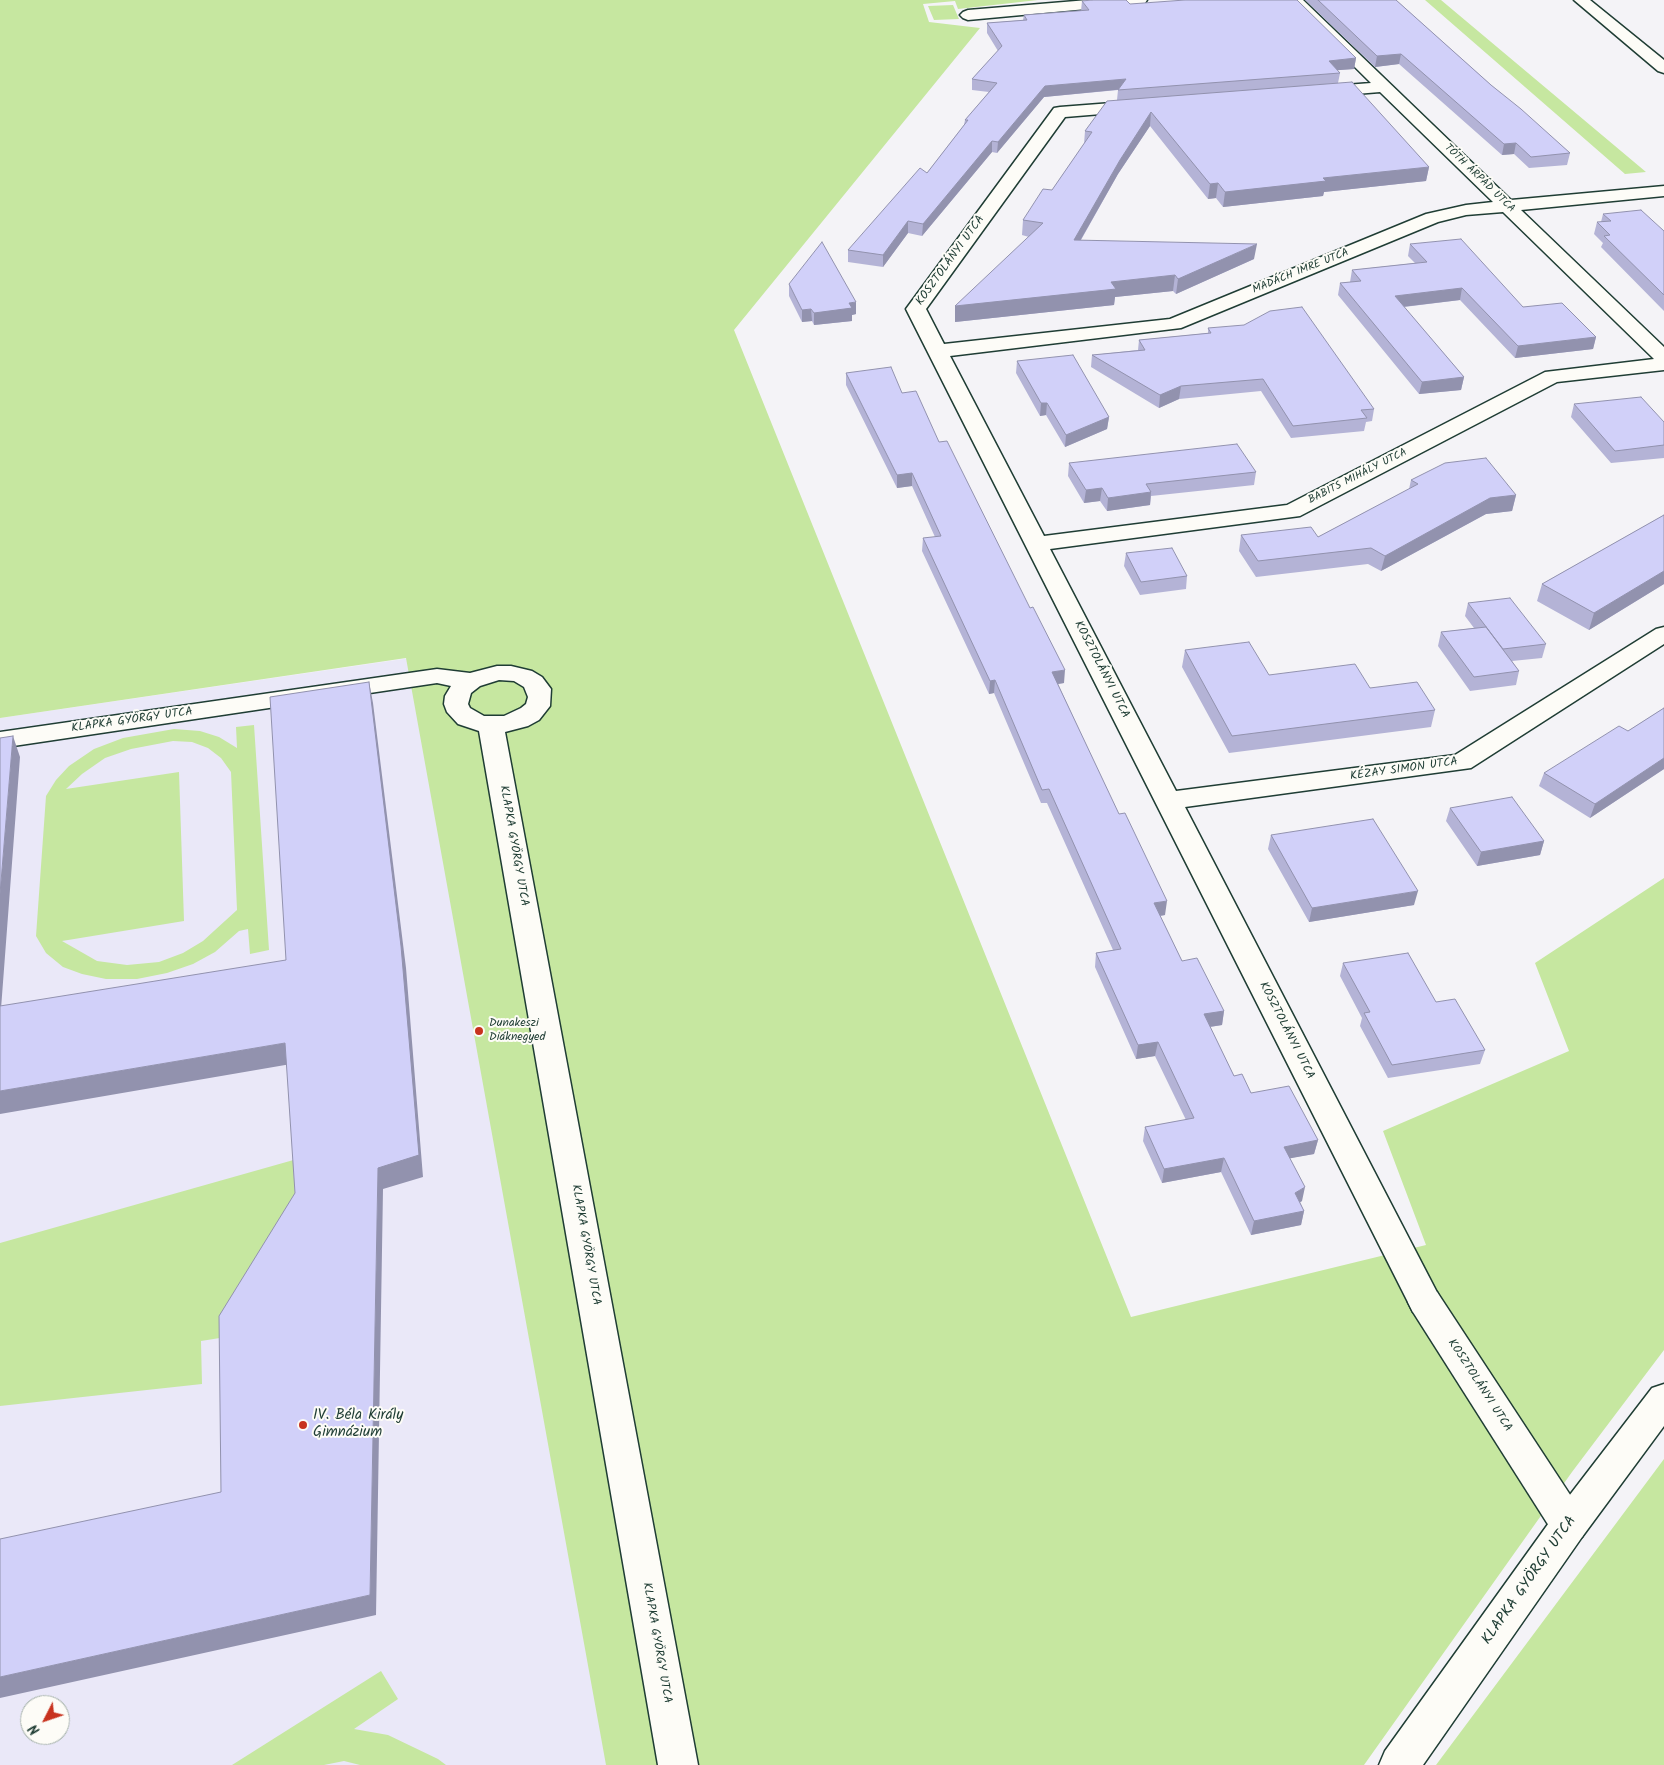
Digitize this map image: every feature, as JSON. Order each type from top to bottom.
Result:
[{"type":"street","points":[[968,15],[1140,0]]},
{"type":"street","name":"TÓTH ÁRPÁD UTCA","points":[[1294,0],[1664,358]]},
{"type":"street","points":[[1581,0],[1664,68]]},
{"type":"street","points":[[1305,93],[1384,87]]},
{"type":"street","name":"KOSZTOLÁNYI UTCA","points":[[1158,104],[1060,112],[916,309],[1425,1302],[1569,1525]]},
{"type":"street","name":"MADÁCH IMRE UTCA","points":[[938,351],[1174,324],[1432,218],[1466,210],[1664,191]]},
{"type":"street","name":"BABITS MIHÁLY UTCA","points":[[1037,544],[1292,511],[1552,376],[1664,364]]},
{"type":"street","name":"KÉZAY SIMON UTCA","points":[[1168,801],[1462,762],[1664,634]]},
{"type":"street","name":"KLAPKA GYÖRGY UTCA","points":[[511,673],[523,676],[533,682],[539,689],[538,706],[530,714],[519,720],[491,725],[478,723],[460,712],[456,704],[457,696],[462,688],[471,681],[483,676],[511,673]]},
{"type":"street","name":"KLAPKA GYÖRGY UTCA","points":[[0,740],[437,676],[471,681]]},
{"type":"street","name":"KLAPKA GYÖRGY UTCA","points":[[491,725],[678,1765]]},
{"type":"street","name":"KLAPKA GYÖRGY UTCA","points":[[1399,1765],[1569,1525],[1664,1399]]},
{"type":"shaded area","name":"Dunakeszi Diáknegyed","points":[[554,637],[1257,1765],[0,1765],[0,718]]},
{"type":"green space","points":[[0,0],[1038,0],[958,9],[955,1],[923,4],[929,22],[980,28],[734,330],[1131,1317],[1426,1245],[1383,1131],[1569,1051],[1535,963],[1664,878],[1664,1350],[1572,1472],[1364,1765],[606,1765],[406,658],[0,718]]},
{"type":"green space","points":[[1425,0],[1441,0],[1646,172],[1625,174]]},
{"type":"green space","points":[[953,5],[959,19],[934,20],[928,6]]},
{"type":"green space","points":[[254,725],[269,950],[250,954],[248,929],[239,931],[215,952],[193,964],[167,973],[137,979],[106,979],[82,974],[63,967],[46,953],[36,936],[46,796],[56,780],[69,766],[94,749],[123,738],[174,729],[200,731],[219,737],[237,748],[236,727]],"holes":[[[173,741],[192,742],[208,748],[221,758],[231,772],[237,910],[203,941],[183,953],[159,962],[127,965],[97,961],[62,941],[184,921],[179,772],[66,789],[82,774],[105,758],[131,749]]]},
{"type":"green space","points":[[297,1159],[301,1214],[226,1337],[201,1341],[202,1384],[0,1406],[0,1243]]},
{"type":"green space","points":[[1664,1459],[1664,1765],[1436,1765]]},
{"type":"green space","points":[[381,1671],[398,1699],[354,1729],[388,1735],[438,1759],[446,1765],[360,1765],[344,1761],[324,1765],[232,1765]]},
{"type":"building","points":[[1126,0],[1130,4],[1185,0],[1297,0],[1356,58],[1329,61],[1340,73],[1118,90],[1126,79],[1045,86],[998,142],[992,141],[923,224],[908,221],[883,255],[848,250],[920,168],[927,173],[968,120],[965,120],[997,83],[972,79],[1002,46],[987,23],[1027,20],[1024,15],[1089,10],[1082,1]]},
{"type":"building","points":[[1318,0],[1396,0],[1570,153],[1531,157],[1516,143],[1504,144],[1401,54],[1377,56]]},
{"type":"building","points":[[1352,82],[1429,167],[1323,178],[1326,181],[1225,192],[1218,183],[1210,184],[1151,112],[1120,160],[1074,240],[1257,244],[1178,279],[1175,275],[1111,282],[1116,289],[955,306],[1043,223],[1023,220],[1043,189],[1052,190],[1092,132],[1085,131],[1107,101]]},
{"type":"building","points":[[1641,210],[1664,231],[1664,295],[1604,236],[1610,235],[1597,222],[1611,221],[1603,214]]},
{"type":"building","points":[[1461,239],[1523,307],[1562,303],[1596,337],[1518,346],[1462,288],[1395,296],[1464,377],[1422,382],[1340,283],[1361,281],[1352,270],[1427,262],[1410,244]]},
{"type":"building","points":[[822,242],[856,302],[849,303],[852,308],[814,313],[811,309],[802,310],[789,284]]},
{"type":"building","points":[[1302,307],[1374,409],[1361,410],[1367,418],[1293,426],[1263,379],[1181,386],[1160,395],[1092,355],[1145,350],[1139,340],[1211,333],[1208,328],[1244,325],[1270,311]]},
{"type":"building","points":[[1073,355],[1109,417],[1066,435],[1047,403],[1041,403],[1017,361]]},
{"type":"building","points":[[891,367],[902,393],[916,391],[939,442],[947,441],[1030,608],[1033,607],[1065,670],[1052,672],[1119,814],[1125,813],[1167,901],[1154,903],[1182,961],[1197,958],[1224,1011],[1204,1014],[1234,1076],[1242,1074],[1251,1093],[1289,1086],[1318,1140],[1284,1147],[1305,1187],[1295,1193],[1304,1211],[1254,1221],[1224,1158],[1164,1169],[1145,1127],[1194,1118],[1158,1042],[1138,1045],[1096,953],[1121,949],[1049,789],[1042,790],[995,680],[990,681],[923,538],[941,536],[912,473],[897,475],[846,373]]},
{"type":"building","points":[[1641,397],[1664,422],[1664,445],[1615,451],[1574,404]]},
{"type":"building","points":[[1237,444],[1256,472],[1146,484],[1151,492],[1108,498],[1102,488],[1086,490],[1069,463]]},
{"type":"building","points":[[1486,458],[1516,495],[1490,498],[1385,556],[1371,548],[1258,561],[1241,535],[1311,527],[1318,537],[1418,484],[1411,480],[1445,463]]},
{"type":"building","points":[[1664,515],[1664,571],[1594,613],[1542,584]]},
{"type":"building","points":[[1172,548],[1187,576],[1141,582],[1126,553]]},
{"type":"building","points":[[1510,598],[1546,644],[1503,649],[1468,603]]},
{"type":"building","points":[[1486,627],[1519,671],[1474,677],[1441,632]]},
{"type":"building","points":[[1249,642],[1269,675],[1355,664],[1370,688],[1417,682],[1435,710],[1232,736],[1185,650]]},
{"type":"building","points":[[369,682],[401,946],[419,1155],[378,1168],[370,1595],[0,1677],[0,1539],[221,1492],[219,1316],[295,1193],[285,1043],[0,1091],[0,1006],[286,960],[270,697]]},
{"type":"building","points":[[1664,708],[1664,758],[1595,804],[1544,773],[1619,726],[1628,731]]},
{"type":"building","points":[[13,736],[0,894],[0,738]]},
{"type":"building","points":[[1512,797],[1544,841],[1481,852],[1450,808]]},
{"type":"building","points":[[1373,819],[1418,891],[1312,908],[1271,835]]},
{"type":"building","points":[[1408,953],[1436,1002],[1455,999],[1485,1050],[1392,1065],[1364,1013],[1370,1012],[1343,963]]},
{"type":"place","name":"Dunakeszi Diáknegyed","points":[[479,1031]]},
{"type":"place","name":"IV. Béla Király Gimnázium","points":[[303,1425]]}]
